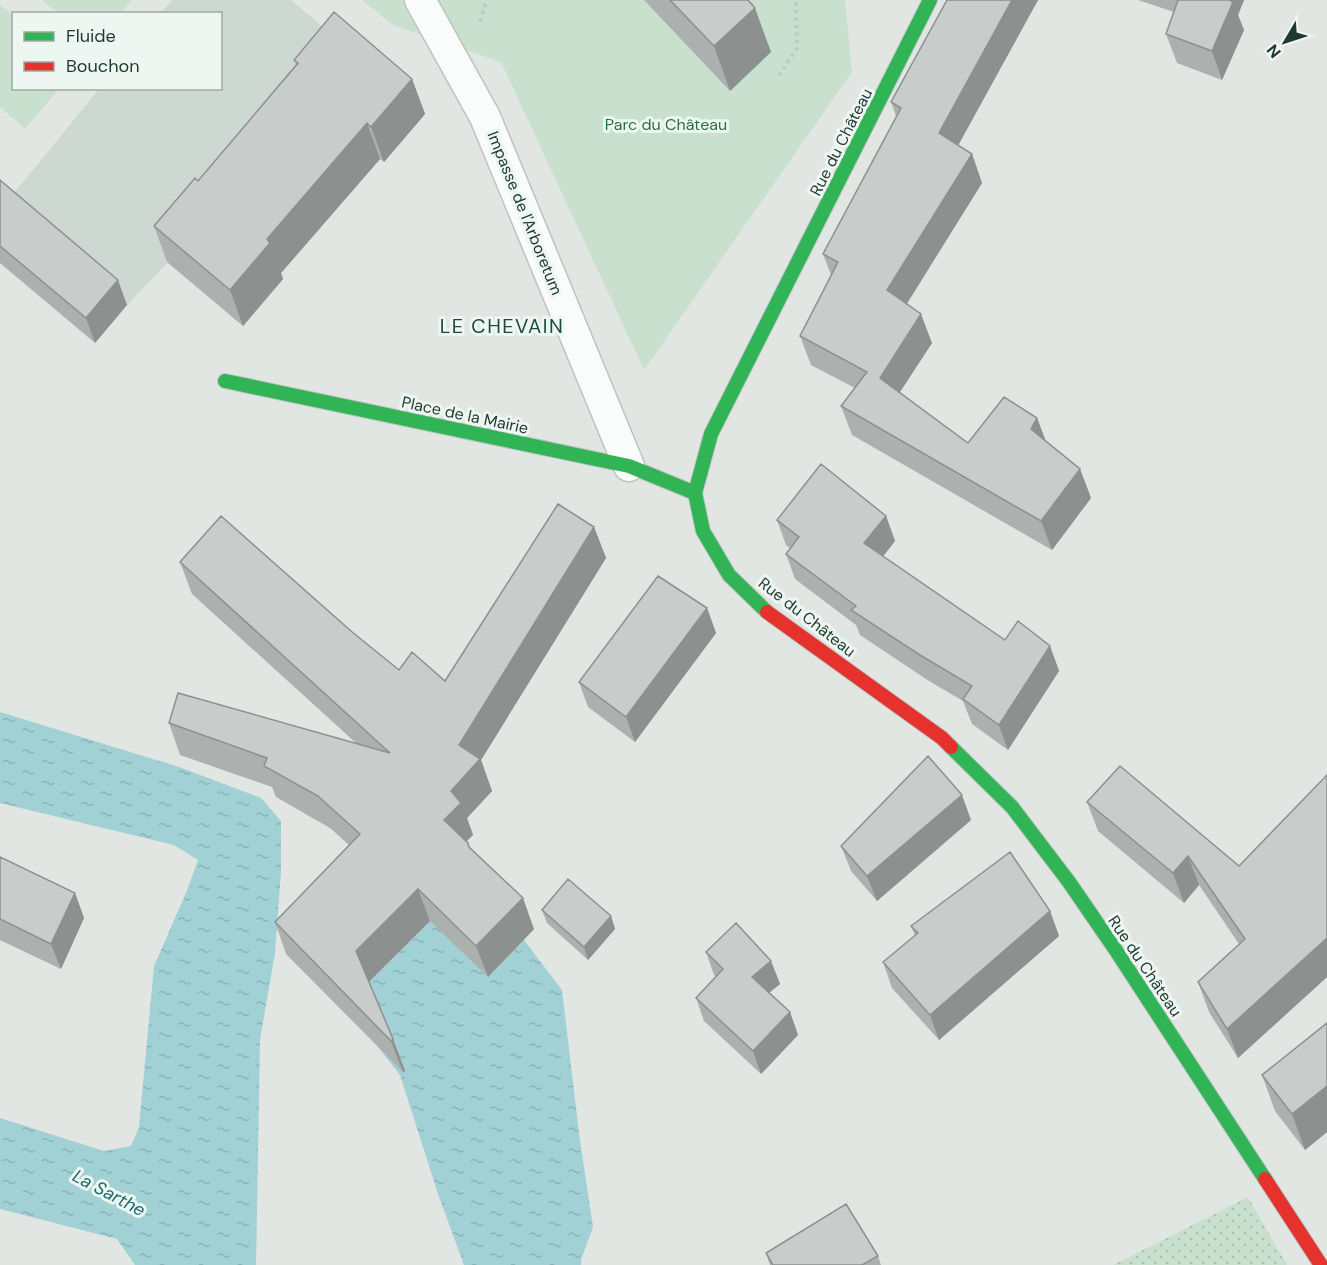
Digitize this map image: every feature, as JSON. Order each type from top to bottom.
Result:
[{"type":"street","name":"Rue du Château","points":[[930,0],[711,434],[694,493],[703,531],[729,575],[764,610],[942,738],[1012,807],[1108,939],[1321,1265]]},
{"type":"street","name":"Place de la Mairie","points":[[225,381],[629,466],[694,493]]},
{"type":"lane","name":"Impasse de l'Arboretum","points":[[420,0],[485,117],[629,466]]},
{"type":"path","points":[[779,75],[797,48],[794,0]]},
{"type":"shaded area","points":[[172,0],[291,0],[425,114],[384,162],[380,159],[280,274],[283,279],[243,326],[168,262],[127,305],[6,203],[98,90],[222,90],[222,12],[162,12]]},
{"type":"green space","points":[[42,0],[132,0],[122,12],[57,12]]},
{"type":"green space","name":"Parc du Château","points":[[362,0],[845,0],[852,72],[644,370],[501,62],[393,25]]},
{"type":"green space","points":[[0,5],[12,15],[12,90],[58,90],[25,129],[0,107]]},
{"type":"green space","points":[[1248,1197],[1287,1265],[1113,1265]]},
{"type":"water","name":"La Sarthe","points":[[0,712],[179,767],[261,798],[281,821],[281,871],[275,953],[260,1040],[256,1265],[135,1265],[117,1239],[0,1209],[0,1118],[104,1151],[131,1146],[139,1127],[154,966],[198,860],[174,845],[0,803]]},
{"type":"water","points":[[430,921],[524,940],[562,990],[593,1227],[581,1265],[464,1265],[438,1194],[400,1075],[378,1047],[368,983]]},
{"type":"building","points":[[670,0],[748,0],[755,8],[714,46]]},
{"type":"building","points":[[947,0],[1012,0],[939,133],[972,154],[887,290],[921,314],[880,378],[968,443],[1004,397],[1037,418],[1031,429],[1080,469],[1041,521],[841,406],[867,372],[800,336],[838,262],[823,254],[901,108],[891,102]]},
{"type":"building","points":[[1178,0],[1229,0],[1233,2],[1212,51],[1166,34]]},
{"type":"building","points":[[334,12],[412,79],[371,127],[367,123],[267,239],[270,243],[230,290],[154,226],[195,178],[198,181],[298,63],[294,60]]},
{"type":"building","points":[[0,180],[118,280],[86,318],[0,246]]},
{"type":"building","points":[[821,464],[886,516],[864,543],[1005,640],[1018,621],[1050,646],[999,725],[963,699],[972,686],[851,610],[856,606],[786,554],[799,537],[777,520]]},
{"type":"building","points":[[558,504],[594,527],[459,745],[480,759],[451,791],[461,803],[444,820],[523,898],[476,946],[418,889],[356,951],[393,1039],[391,1041],[275,922],[360,834],[318,796],[264,766],[267,758],[169,723],[178,693],[390,753],[180,562],[221,516],[351,631],[399,670],[412,652],[445,681]]},
{"type":"building","points":[[658,576],[707,608],[626,717],[579,682]]},
{"type":"building","points":[[928,756],[962,795],[867,876],[841,846]]},
{"type":"building","points":[[1120,766],[1239,866],[1327,775],[1327,938],[1227,1029],[1198,982],[1245,939],[1188,856],[1173,873],[1087,802]]},
{"type":"building","points":[[1010,852],[1050,911],[930,1015],[883,962],[918,933],[911,926]]},
{"type":"building","points":[[0,857],[75,893],[51,944],[0,919]]},
{"type":"building","points":[[568,879],[611,916],[584,947],[542,910]]},
{"type":"building","points":[[736,923],[771,961],[752,977],[790,1012],[753,1051],[696,998],[723,969],[706,952]]},
{"type":"building","points":[[1327,1023],[1327,1086],[1292,1114],[1262,1075]]},
{"type":"building","points":[[846,1204],[878,1256],[862,1265],[773,1265],[766,1253]]},
{"type":"traffic: fast","points":[[767,612],[729,575],[703,531],[695,493],[711,434],[930,0]]},
{"type":"traffic: fast","points":[[225,381],[629,466],[695,493]]},
{"type":"traffic: fast","points":[[951,747],[1012,807],[1069,882],[1265,1179]]},
{"type":"traffic: jam","points":[[767,612],[942,738],[951,747]]},
{"type":"traffic: jam","points":[[1265,1179],[1321,1265]]},
{"type":"district","name":"LE CHEVAIN","points":[[502,326]]}]
